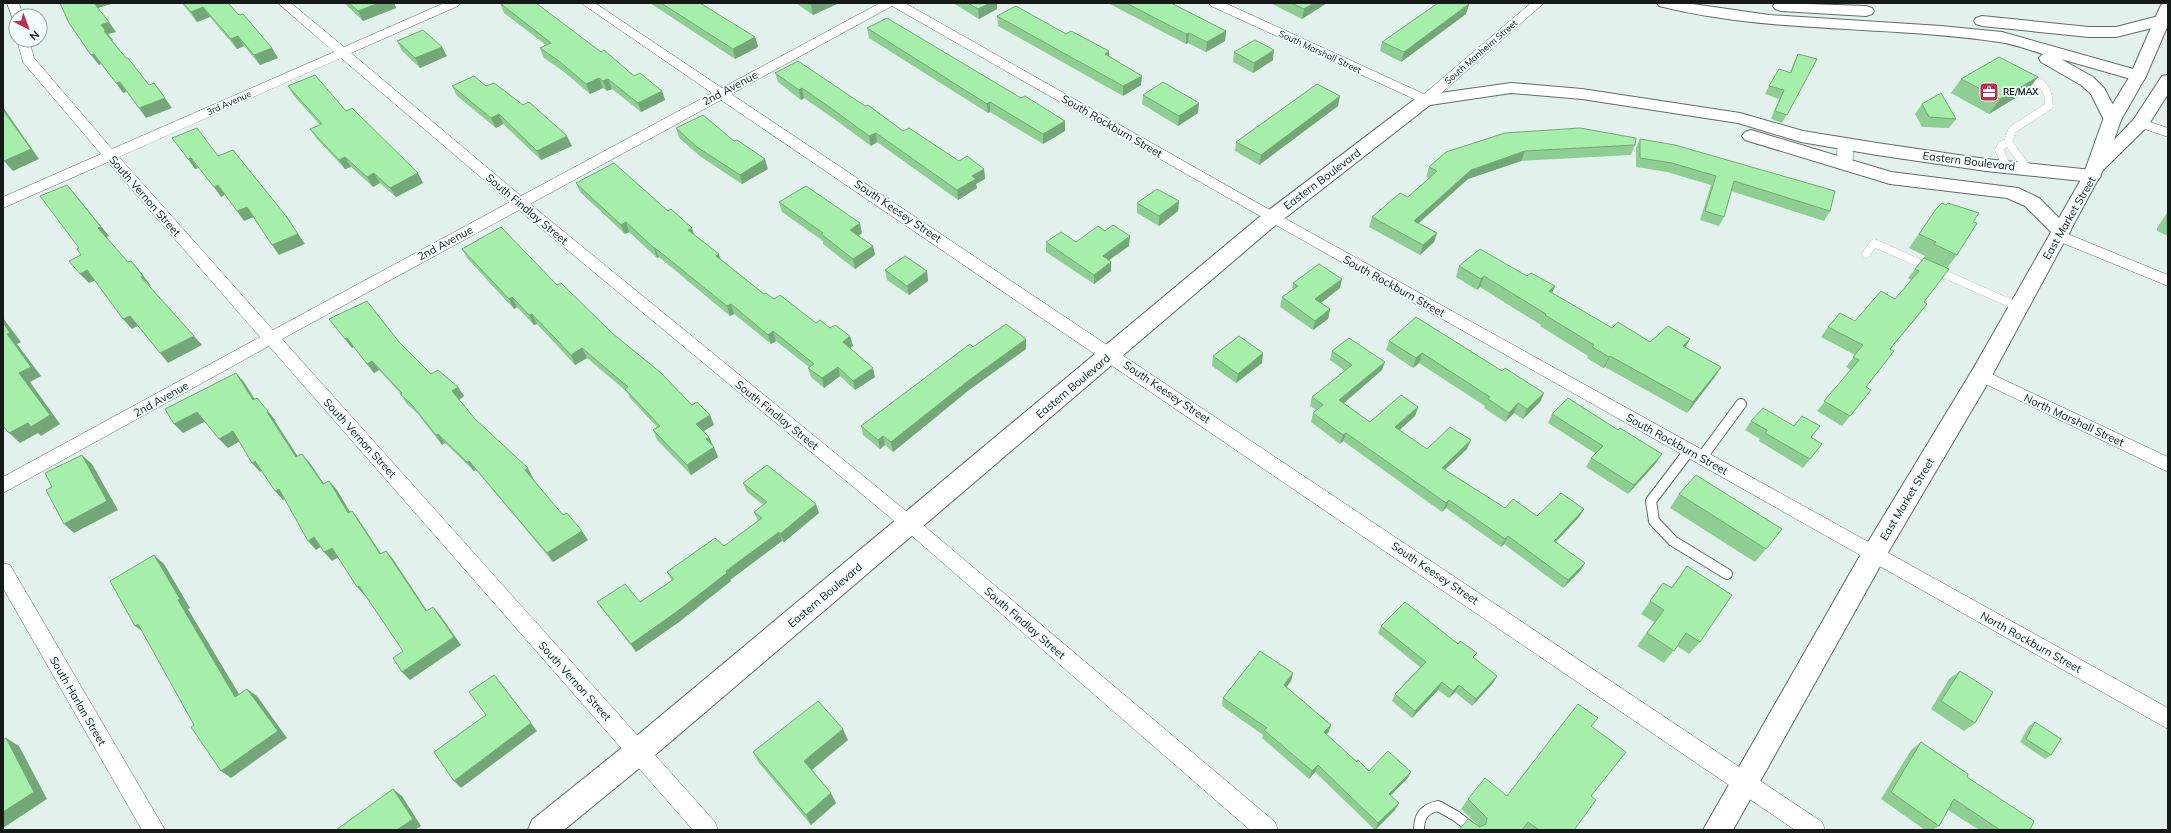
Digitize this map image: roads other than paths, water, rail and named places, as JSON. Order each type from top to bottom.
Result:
[{"type":"main road","points":[[1665,3],[1705,12],[1769,20],[1941,31],[2002,37],[2140,71],[2168,81]]},
{"type":"main road","points":[[1741,3],[1944,18],[2089,32],[2116,32],[2166,14]]},
{"type":"main road","name":"East Market Street","points":[[1717,830],[1884,560],[1981,375],[2059,233],[2095,172],[2112,120],[2140,71],[2166,14]]},
{"type":"main road","points":[[2002,37],[2034,51],[2087,81],[2098,92],[2112,120]]},
{"type":"main road","name":"East Market Street","points":[[2095,172],[2141,123],[2168,81]]},
{"type":"main road","name":"Eastern Boulevard","points":[[542,830],[638,752],[910,524],[1272,217],[1425,100],[1511,88],[1582,94],[1740,118],[1801,136],[1845,144],[2007,167],[2095,172]]},
{"type":"main road","name":"Eastern Boulevard","points":[[1661,106],[1890,178],[2011,192],[2032,202],[2059,233]]},
{"type":"street","name":"South Findlay Street","points":[[284,3],[341,53],[520,203],[910,524],[1267,830]]},
{"type":"street","name":"3rd Avenue","points":[[3,203],[454,3]]},
{"type":"street","name":"South Keesey Street","points":[[588,3],[1814,830]]},
{"type":"street","name":"2nd Avenue","points":[[3,486],[271,338],[889,3]]},
{"type":"street","name":"South Rockburn Street","points":[[896,3],[1272,217],[1884,560]]},
{"type":"street","name":"South Marshall Street","points":[[1215,3],[1425,100]]},
{"type":"street","name":"South Manheim Street","points":[[1425,100],[1538,3]]},
{"type":"street","name":"South Vernon Street","points":[[25,48],[28,59],[110,156],[708,830]]},
{"type":"street","points":[[2141,123],[2168,133]]},
{"type":"street","points":[[1845,144],[1845,165]]},
{"type":"street","points":[[2059,233],[2168,281]]},
{"type":"street","name":"North Marshall Street","points":[[1981,375],[2168,465]]},
{"type":"street","name":"North Rockburn Street","points":[[1884,560],[2168,719]]},
{"type":"street","name":"South Harlan Street","points":[[3,571],[154,830]]},
{"type":"lane","points":[[2008,142],[2012,130],[2049,106],[2050,100],[2049,93],[2041,83],[2017,72]]},
{"type":"lane","points":[[2007,167],[1999,150],[2002,144],[2008,142]]},
{"type":"lane","points":[[2008,142],[2020,156],[2027,168]]},
{"type":"lane","points":[[1866,254],[1874,243],[2019,307]]},
{"type":"lane","points":[[1727,574],[1673,541],[1654,521],[1650,501],[1696,454],[1741,404]]},
{"type":"lane","points":[[1420,830],[1419,819],[1428,808],[1438,806],[1456,816],[1474,830]]},
{"type":"place","name":"RE/MAX","points":[[1989,92]]}]
